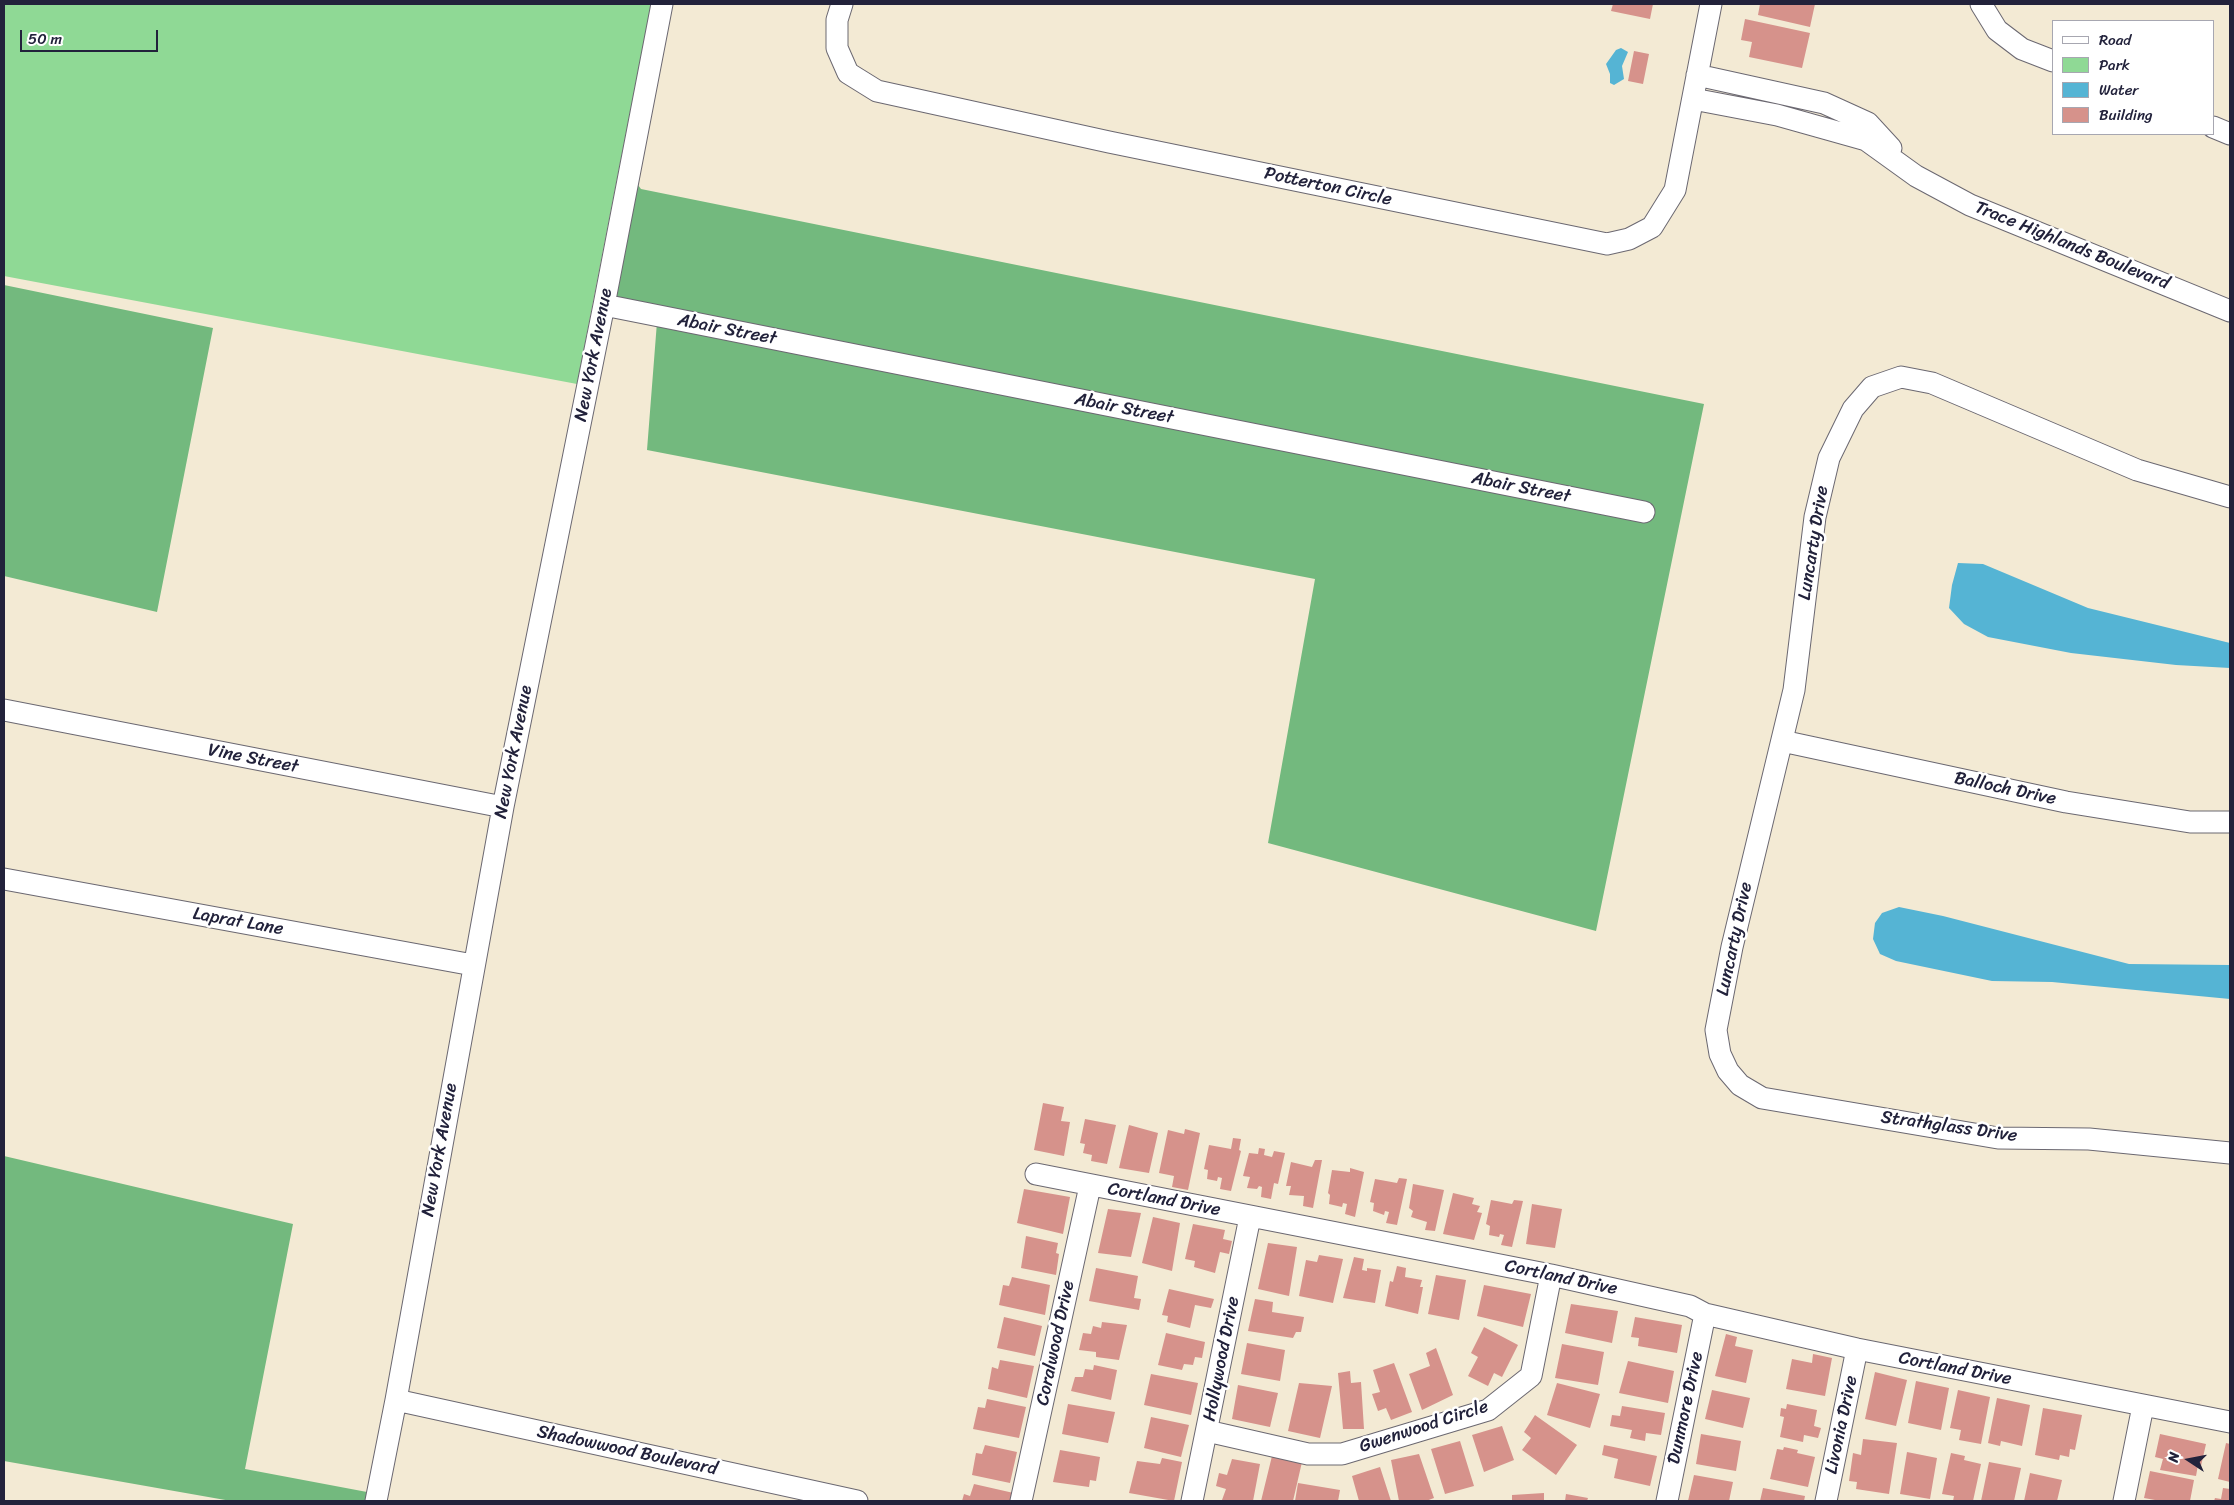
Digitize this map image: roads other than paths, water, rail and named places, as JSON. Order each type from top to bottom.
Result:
[{"type":"street","name":"New York Avenue","points":[[376,1501],[503,807],[604,305],[662,4]]},
{"type":"street","name":"Potterton Circle","points":[[842,4],[837,20],[837,48],[848,73],[877,90],[1109,142],[1607,244],[1629,239],[1652,227],[1675,190],[1711,4]]},
{"type":"street","points":[[1981,4],[1997,30],[2022,48],[2052,61]]},
{"type":"street","name":"Trace Highlands Boulevard","points":[[1697,75],[1782,92],[1824,103],[1868,123],[1916,176]]},
{"type":"street","points":[[1777,115],[1782,92]]},
{"type":"street","name":"Trace Highlands Boulevard","points":[[1693,99],[1777,115],[1866,140],[1916,176],[1970,204],[2230,312]]},
{"type":"street","points":[[2214,127],[2230,134]]},
{"type":"street","name":"Abair Street","points":[[604,305],[1644,512]]},
{"type":"street","name":"Luncarty Drive","points":[[1720,1054],[1716,1030],[1730,956],[1794,690],[1815,517],[1830,458],[1853,410],[1872,388],[1901,377],[1932,383],[2137,470],[2230,497]]},
{"type":"street","name":"Vine Street","points":[[4,710],[503,807]]},
{"type":"street","name":"Balloch Drive","points":[[1782,741],[2066,802],[2190,822],[2230,822]]},
{"type":"street","name":"Laprat Lane","points":[[4,878],[473,965]]},
{"type":"street","name":"Strathglass Drive","points":[[1720,1054],[1728,1071],[1740,1086],[1762,1098],[1998,1138],[2089,1139],[2230,1153]]},
{"type":"street","name":"Cortland Drive","points":[[1036,1174],[1551,1275],[1690,1306],[1705,1314],[1857,1349],[2084,1395],[2230,1422]]},
{"type":"street","name":"Coralwood Drive","points":[[1021,1501],[1090,1186]]},
{"type":"street","name":"Hollywood Drive","points":[[1192,1501],[1208,1431],[1250,1217]]},
{"type":"street","name":"Gwenwood Circle","points":[[1208,1431],[1308,1454],[1342,1454],[1488,1410],[1531,1376],[1551,1275]]},
{"type":"street","name":"Dunmore Drive","points":[[1667,1501],[1705,1314]]},
{"type":"street","name":"Livonia Drive","points":[[1826,1501],[1857,1349]]},
{"type":"street","name":"Shadowwood Boulevard","points":[[396,1400],[857,1501]]},
{"type":"street","points":[[2124,1501],[2143,1406]]},
{"type":"water","points":[[1621,48],[1628,52],[1622,66],[1624,79],[1614,85],[1610,83],[1610,74],[1606,64],[1616,50]]},
{"type":"water","points":[[1958,563],[1983,564],[2088,608],[2230,643],[2230,668],[2176,665],[2071,653],[1988,637],[1964,624],[1949,608],[1952,585]]},
{"type":"water","points":[[1899,907],[1943,916],[2129,964],[2230,965],[2230,999],[2052,982],[1992,981],[1896,961],[1880,954],[1873,939],[1875,923],[1882,913]]}]
